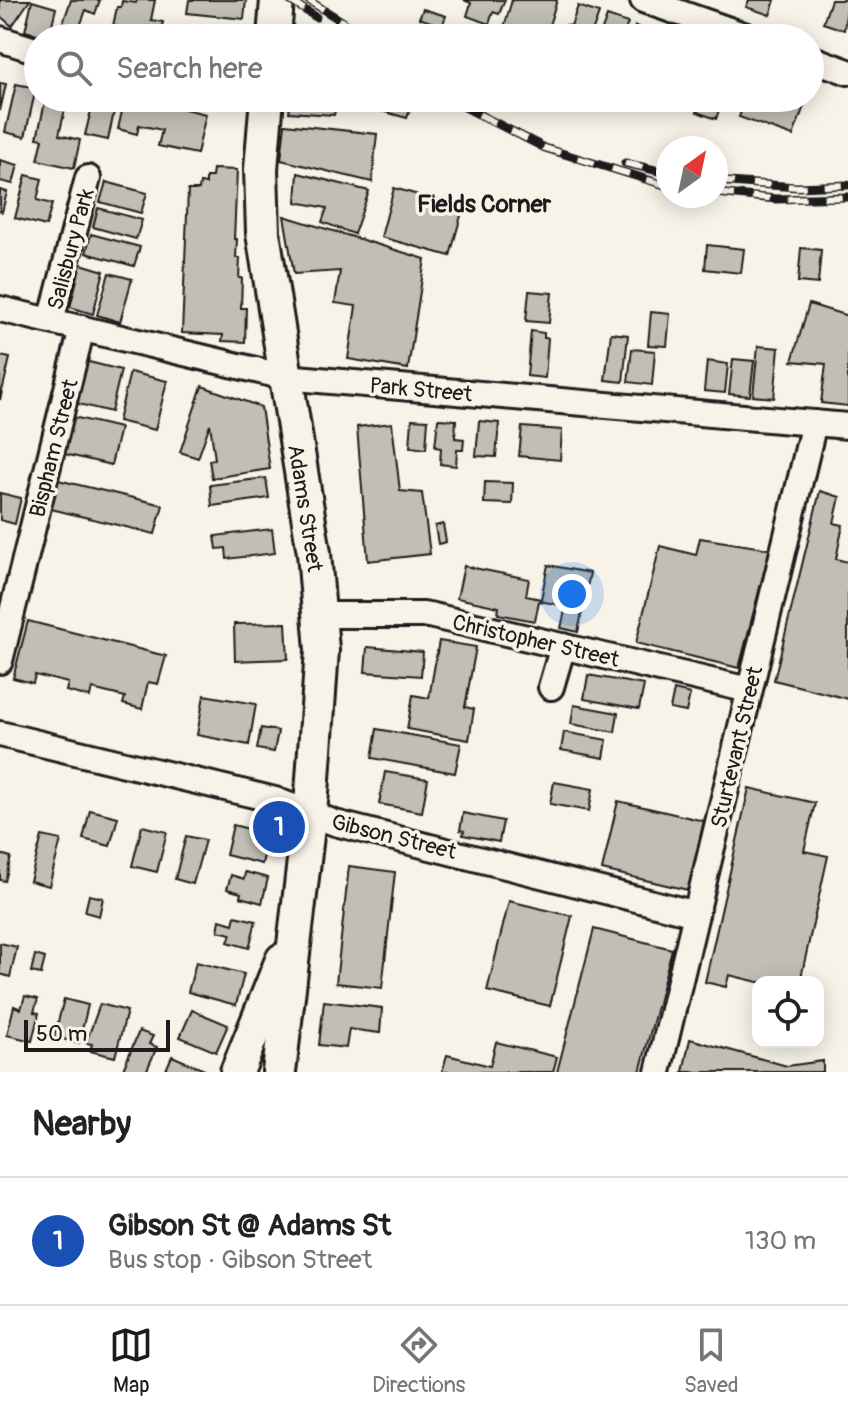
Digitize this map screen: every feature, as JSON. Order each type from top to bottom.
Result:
[{"type":"main road","points":[[275,24],[277,0]]},
{"type":"main road","name":"Adams Street","points":[[261,112],[262,216],[321,615],[320,692],[309,812],[278,1070]]},
{"type":"main road","name":"Adams Street","points":[[237,1072],[298,919]]},
{"type":"street","points":[[643,0],[712,24]]},
{"type":"street","points":[[0,39],[24,47]]},
{"type":"street","points":[[824,63],[848,72]]},
{"type":"street","name":"Salisbury Park","points":[[51,321],[88,178]]},
{"type":"street","name":"Park Street","points":[[0,309],[285,377],[848,426]]},
{"type":"street","name":"Bispham Street","points":[[0,661],[82,328]]},
{"type":"street","name":"Sturtevant Street","points":[[658,1072],[814,423]]},
{"type":"street","name":"Christopher Street","points":[[321,615],[429,615],[749,690]]},
{"type":"street","points":[[551,687],[563,646]]},
{"type":"street","name":"Gibson Street","points":[[0,734],[275,800],[335,823],[696,914]]},
{"type":"building","points":[[0,0],[30,0],[12,26],[0,16]]},
{"type":"building","points":[[71,0],[100,0],[95,14],[86,10],[81,24],[63,23]]},
{"type":"building","points":[[137,0],[155,0],[151,20],[162,24],[113,24],[117,7],[121,7],[122,1],[136,3]]},
{"type":"building","points":[[189,0],[246,0],[244,19],[187,13]]},
{"type":"building","points":[[464,0],[505,0],[499,14],[493,12],[489,24],[467,16],[471,3]]},
{"type":"building","points":[[512,0],[557,0],[549,24],[505,24]]},
{"type":"building","points":[[749,0],[775,0],[770,15],[746,7]]},
{"type":"building","points":[[831,0],[848,0],[844,30],[823,23]]},
{"type":"building","points":[[32,1],[56,8],[52,24],[27,24]]},
{"type":"building","points":[[578,6],[599,13],[595,24],[572,24]]},
{"type":"building","points":[[423,9],[446,16],[443,24],[419,18]]},
{"type":"building","points":[[607,16],[628,23],[628,24],[604,24]]},
{"type":"building","points":[[0,83],[6,84],[0,111]]},
{"type":"building","points":[[16,84],[24,86],[24,112],[31,112],[25,137],[5,132]]},
{"type":"building","points":[[43,112],[64,112],[59,135],[80,140],[74,168],[38,160],[43,139],[37,138]]},
{"type":"building","points":[[91,112],[114,112],[108,140],[85,135]]},
{"type":"building","points":[[122,112],[206,114],[197,154],[158,146],[162,130],[139,125],[137,134],[118,129]]},
{"type":"building","points":[[289,112],[335,112],[334,115]]},
{"type":"building","points":[[385,112],[409,112],[407,118]]},
{"type":"building","points":[[697,112],[718,112],[716,119]]},
{"type":"building","points":[[741,112],[802,112],[793,136],[739,117]]},
{"type":"building","points":[[285,124],[377,134],[372,182],[281,160]]},
{"type":"building","points":[[0,160],[18,165],[13,184],[0,181]]},
{"type":"building","points":[[213,169],[237,170],[234,239],[237,239],[236,258],[240,258],[241,308],[246,308],[245,342],[222,341],[223,335],[182,333],[188,190],[199,190],[200,183],[206,184],[206,177],[212,177]]},
{"type":"building","points":[[298,173],[369,191],[354,234],[322,222],[327,208],[296,202]]},
{"type":"building","points":[[26,175],[42,179],[37,200],[52,204],[46,226],[15,218]]},
{"type":"building","points":[[106,182],[147,193],[141,213],[100,202]]},
{"type":"building","points":[[394,188],[463,208],[450,256],[381,237]]},
{"type":"building","points":[[0,190],[7,192],[2,212],[0,211]]},
{"type":"building","points":[[98,208],[142,220],[136,239],[93,227]]},
{"type":"building","points":[[284,216],[425,259],[408,369],[348,359],[356,306],[335,303],[340,271],[294,274]]},
{"type":"building","points":[[91,234],[140,247],[134,266],[86,253]]},
{"type":"building","points":[[707,245],[744,249],[741,273],[705,269]]},
{"type":"building","points":[[801,248],[821,250],[818,284],[798,282]]},
{"type":"building","points":[[81,264],[104,271],[93,314],[70,307]]},
{"type":"building","points":[[109,273],[132,279],[120,322],[97,315]]},
{"type":"building","points":[[529,291],[552,293],[549,323],[526,321]]},
{"type":"building","points":[[809,304],[848,316],[848,406],[821,403],[826,364],[792,361]]},
{"type":"building","points":[[651,312],[670,314],[667,346],[648,345]]},
{"type":"building","points":[[531,331],[544,333],[544,338],[548,338],[545,378],[527,376]]},
{"type":"building","points":[[611,333],[628,335],[623,382],[605,380]]},
{"type":"building","points":[[758,346],[779,348],[774,398],[753,396]]},
{"type":"building","points":[[632,349],[655,351],[652,385],[628,382]]},
{"type":"building","points":[[0,356],[10,358],[0,400]]},
{"type":"building","points":[[733,359],[754,361],[750,396],[729,394]]},
{"type":"building","points":[[85,361],[121,370],[111,412],[75,403]]},
{"type":"building","points":[[707,361],[728,364],[725,393],[704,391]]},
{"type":"building","points":[[130,372],[167,381],[155,430],[118,421]]},
{"type":"building","points":[[202,386],[261,407],[270,469],[212,478],[209,460],[215,459],[210,424],[198,458],[180,452]]},
{"type":"building","points":[[69,416],[120,428],[111,465],[60,453]]},
{"type":"building","points":[[412,419],[428,420],[426,449],[410,447]]},
{"type":"building","points":[[438,419],[456,420],[455,438],[464,439],[463,450],[457,450],[456,466],[440,464],[441,448],[435,447]]},
{"type":"building","points":[[479,421],[499,423],[496,457],[476,456]]},
{"type":"building","points":[[392,423],[400,491],[422,493],[430,554],[368,561],[357,427]]},
{"type":"building","points":[[522,427],[562,430],[560,460],[519,456]]},
{"type":"building","points":[[266,478],[269,498],[212,506],[210,485]]},
{"type":"building","points":[[58,480],[163,505],[155,534],[51,509]]},
{"type":"building","points":[[485,482],[513,483],[512,504],[484,503]]},
{"type":"building","points":[[820,491],[840,497],[834,523],[843,525],[836,559],[848,562],[848,699],[774,680]]},
{"type":"building","points":[[0,493],[21,498],[15,524],[0,520]]},
{"type":"building","points":[[443,524],[446,542],[438,544],[435,526]]},
{"type":"building","points":[[272,529],[275,553],[227,559],[226,548],[217,549],[215,536]]},
{"type":"building","points":[[700,538],[770,549],[739,668],[636,643],[660,546],[696,555]]},
{"type":"building","points":[[548,565],[590,573],[578,632],[561,628],[566,606],[539,601],[535,621],[498,614],[499,607],[457,598],[464,566],[529,579],[526,596],[541,599]]},
{"type":"building","points":[[28,621],[166,656],[158,684],[148,682],[142,709],[123,704],[125,697],[92,689],[90,697],[66,691],[68,683],[35,675],[33,683],[13,678]]},
{"type":"building","points":[[286,623],[288,659],[235,661],[234,624]]},
{"type":"building","points":[[439,641],[476,647],[465,707],[474,709],[469,740],[407,729],[413,695],[429,698]]},
{"type":"building","points":[[367,647],[423,652],[421,676],[365,672]]},
{"type":"building","points":[[588,675],[644,685],[639,709],[584,699]]},
{"type":"building","points":[[674,690],[690,694],[686,712],[670,709]]},
{"type":"building","points":[[204,695],[256,704],[249,745],[197,735]]},
{"type":"building","points":[[574,705],[618,713],[615,732],[571,724]]},
{"type":"building","points":[[261,728],[278,731],[274,752],[257,749]]},
{"type":"building","points":[[377,729],[461,744],[455,773],[372,758]]},
{"type":"building","points":[[564,732],[607,740],[604,758],[561,750]]},
{"type":"building","points":[[385,772],[428,779],[422,812],[379,804]]},
{"type":"building","points":[[554,782],[593,789],[589,811],[550,804]]},
{"type":"building","points":[[749,788],[815,803],[804,851],[828,856],[801,976],[752,976],[752,981],[729,975],[726,987],[705,982]]},
{"type":"building","points":[[618,801],[704,821],[688,890],[602,870]]},
{"type":"building","points":[[90,810],[118,817],[110,846],[83,839]]},
{"type":"building","points":[[463,813],[503,821],[499,842],[463,835],[464,831],[460,830]]},
{"type":"building","points":[[233,825],[269,834],[262,864],[226,855]]},
{"type":"building","points":[[142,826],[167,832],[157,872],[132,866]]},
{"type":"building","points":[[42,836],[61,840],[49,886],[30,881]]},
{"type":"building","points":[[186,836],[205,840],[193,884],[175,879]]},
{"type":"building","points":[[0,854],[11,857],[5,881],[0,880]]},
{"type":"building","points":[[349,866],[395,872],[382,988],[336,983]]},
{"type":"building","points":[[245,872],[268,878],[262,903],[240,897],[241,893],[227,889],[231,875],[244,879]]},
{"type":"building","points":[[89,895],[103,898],[99,916],[85,912]]},
{"type":"building","points":[[509,901],[572,916],[550,1006],[487,991]]},
{"type":"building","points":[[235,916],[256,921],[249,948],[228,942],[231,934],[218,931],[220,920],[233,924]]},
{"type":"building","points":[[594,929],[672,949],[640,1072],[557,1072]]},
{"type":"building","points":[[0,943],[17,947],[10,977],[0,974]]},
{"type":"building","points":[[35,955],[45,958],[41,974],[31,972]]},
{"type":"building","points":[[196,962],[244,974],[236,1005],[188,992]]},
{"type":"building","points":[[25,996],[38,999],[34,1012],[39,1013],[32,1041],[7,1035],[14,1006],[21,1009]]},
{"type":"building","points":[[64,999],[88,1005],[79,1043],[54,1037]]},
{"type":"building","points":[[324,1001],[382,1008],[380,1033],[349,1029],[346,1048],[319,1045]]},
{"type":"building","points":[[100,1004],[127,1011],[115,1057],[90,1051],[92,1044],[86,1043]]},
{"type":"building","points":[[192,1010],[228,1025],[216,1052],[180,1037]]},
{"type":"building","points":[[139,1031],[153,1036],[149,1044],[157,1047],[146,1072],[122,1072]]},
{"type":"building","points":[[690,1039],[787,1066],[823,1061],[823,1072],[683,1072]]},
{"type":"building","points":[[496,1042],[557,1057],[553,1072],[442,1072],[447,1055],[490,1066]]},
{"type":"building","points":[[172,1056],[209,1072],[165,1072]]},
{"type":"railway","points":[[289,0],[316,17]]},
{"type":"railway","points":[[308,0],[347,24]]},
{"type":"railway","points":[[474,112],[545,148],[656,182]]},
{"type":"railway","points":[[625,163],[656,170]]},
{"type":"railway","points":[[728,182],[797,187],[848,185]]},
{"type":"railway","points":[[728,194],[776,199],[848,197]]},
{"type":"place","name":"Gibson St @ Adams St","points":[[279,827]]},
{"type":"district","name":"Fields Corner","points":[[484,204]]}]
